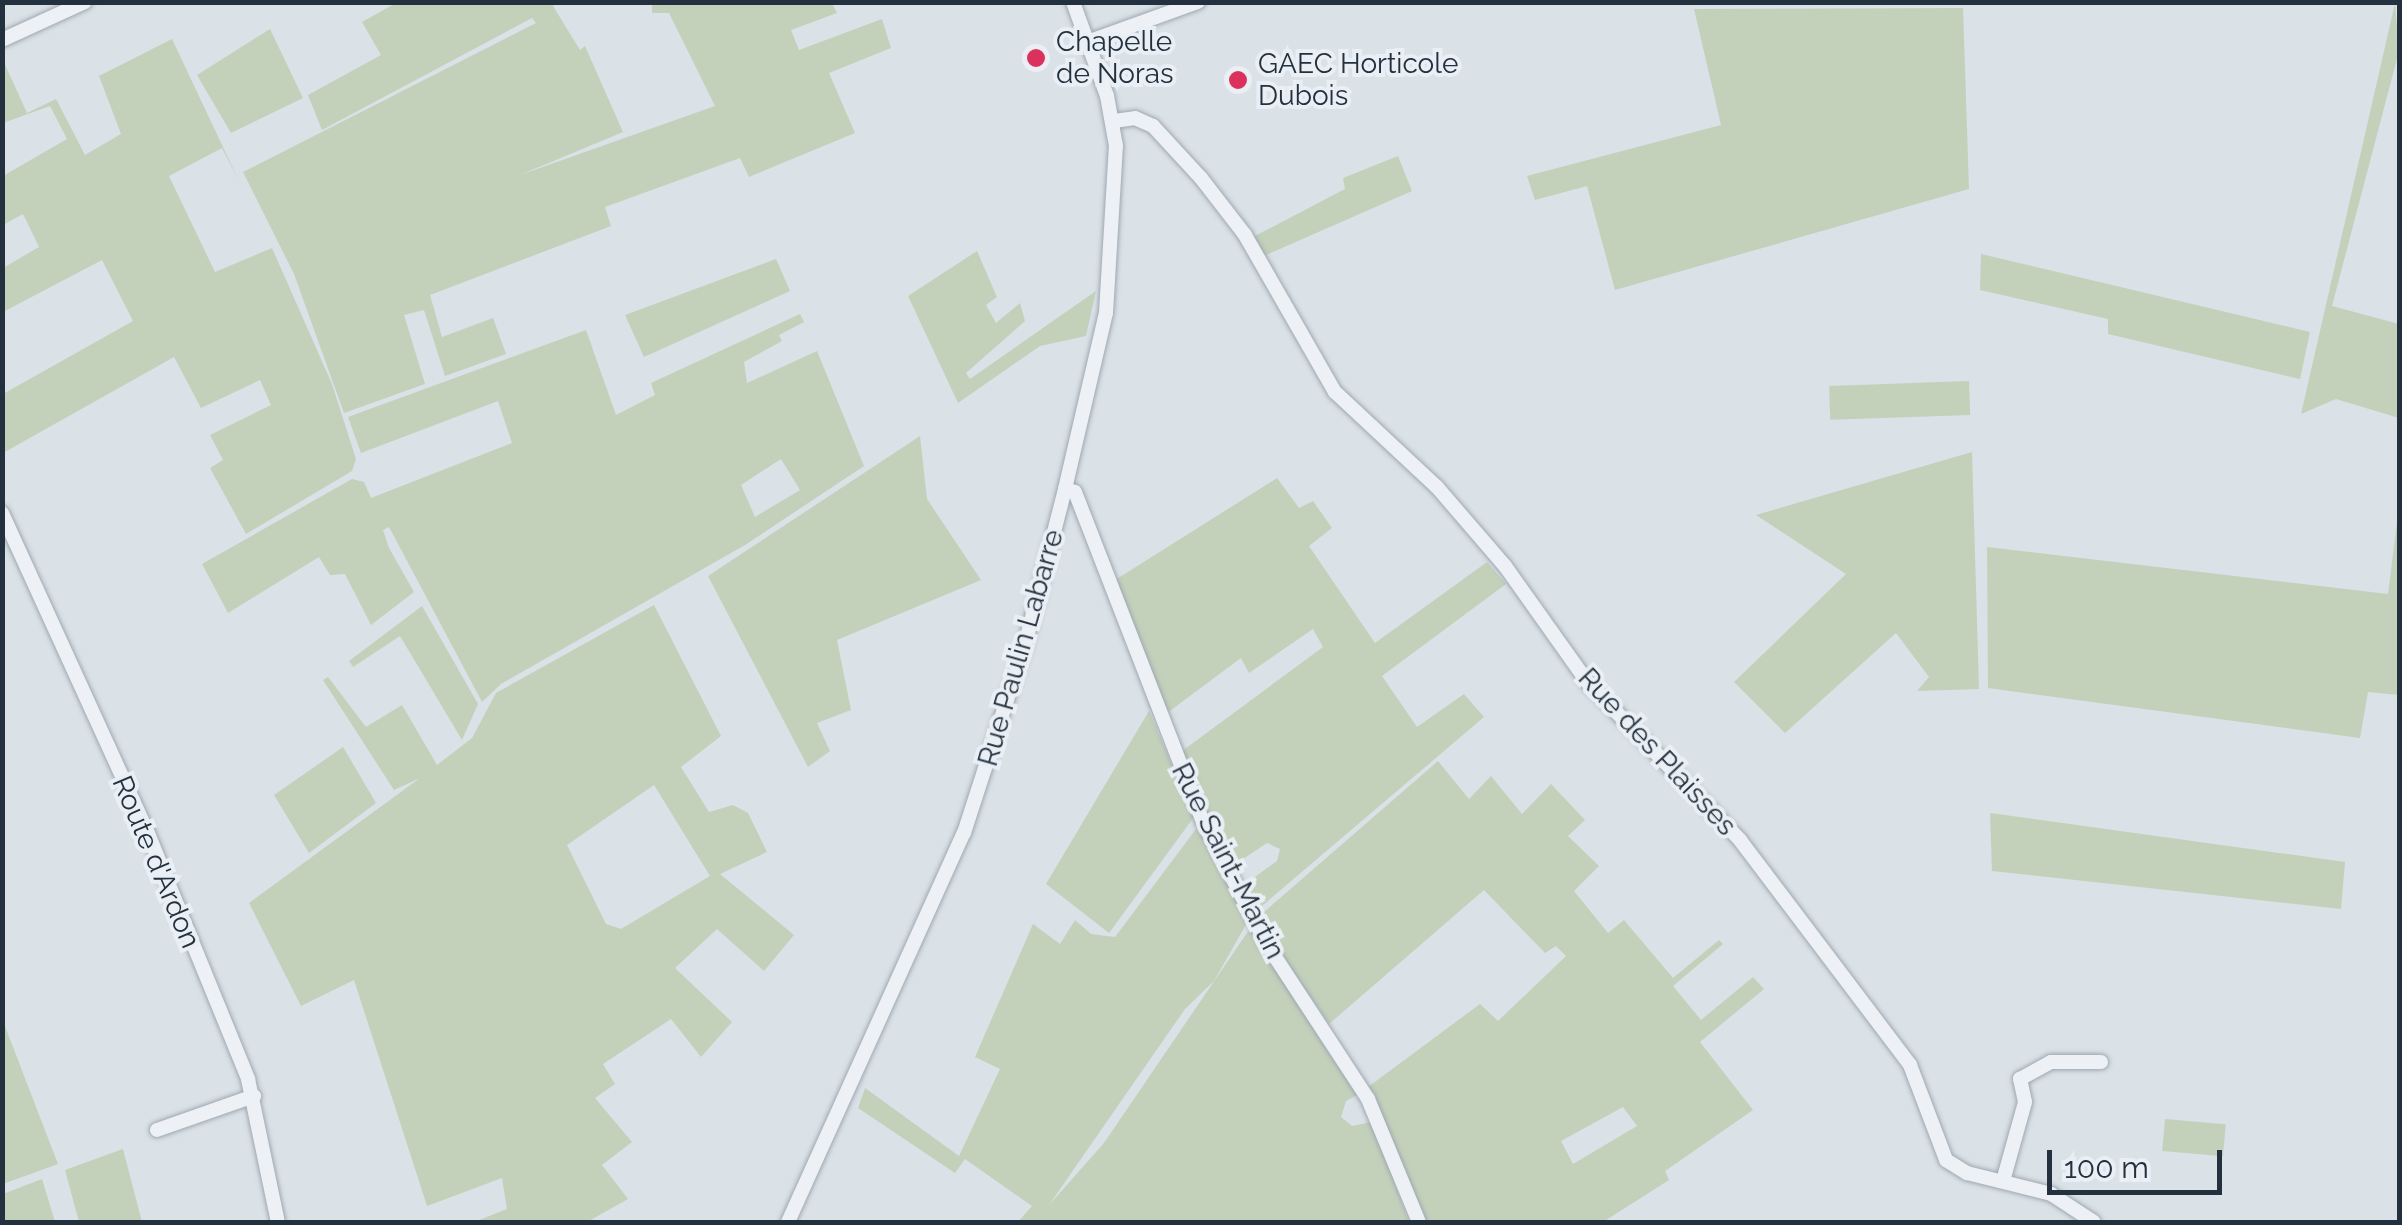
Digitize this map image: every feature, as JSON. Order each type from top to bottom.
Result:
[{"type":"street","points":[[2,40],[85,2]]},
{"type":"street","name":"Rue Paulin Labarre","points":[[788,1222],[964,834],[1026,641],[1066,489],[1109,288],[1114,121],[1073,2]]},
{"type":"street","points":[[1087,42],[1202,4]]},
{"type":"street","name":"Rue des Plaisses","points":[[1114,121],[1135,118],[1153,126],[1201,178],[1245,235],[1335,392],[1437,487],[1505,566],[1589,684],[1740,840],[1910,1066],[1946,1160],[1967,1174],[2070,1202],[2094,1222]]},
{"type":"street","name":"Rue Saint-Martin","points":[[1066,489],[1076,492],[1203,822],[1266,943],[1368,1099],[1419,1222]]},
{"type":"street","name":"Route d'Ardon","points":[[2,512],[146,831],[254,1096],[278,1222]]},
{"type":"street","points":[[2003,1181],[2025,1102],[2020,1079],[2051,1062],[2101,1062]]},
{"type":"street","points":[[157,1130],[254,1096]]},
{"type":"green space","points":[[396,3],[557,3],[553,6],[580,50],[585,46],[623,132],[520,175],[715,106],[669,13],[652,13],[652,3],[832,3],[837,13],[791,30],[799,50],[882,19],[891,48],[829,73],[855,133],[749,177],[740,158],[605,207],[611,226],[430,295],[442,337],[493,318],[506,354],[445,376],[424,310],[404,315],[425,384],[344,413],[294,274],[243,172],[536,23],[532,18],[322,130],[308,95],[381,55],[362,22]]},
{"type":"green space","points":[[2395,3],[2399,51],[2332,306],[2399,324],[2399,418],[2336,399],[2301,414]]},
{"type":"green space","points":[[1963,8],[1969,189],[1615,290],[1587,186],[1535,200],[1527,176],[1721,125],[1694,9]]},
{"type":"green space","points":[[270,29],[303,98],[231,133],[197,75]]},
{"type":"green space","points":[[172,39],[239,181],[222,148],[169,176],[215,272],[272,248],[332,384],[356,459],[352,471],[246,534],[210,468],[223,460],[210,435],[271,405],[260,380],[201,408],[174,357],[3,453],[3,394],[133,321],[102,260],[3,312],[3,268],[39,247],[23,214],[3,225],[3,176],[67,139],[50,106],[3,123],[3,60],[27,113],[56,99],[85,155],[121,134],[99,76]]},
{"type":"green space","points":[[1398,156],[1412,191],[1264,256],[1253,237],[1345,189],[1343,178]]},
{"type":"green space","points":[[977,251],[997,297],[986,305],[996,323],[1020,303],[1025,321],[966,373],[970,379],[1096,291],[1086,336],[1040,346],[958,403],[908,296]]},
{"type":"green space","points":[[1981,254],[2310,332],[2300,379],[2108,334],[2108,319],[1980,290]]},
{"type":"green space","points":[[776,259],[790,291],[644,357],[625,315]]},
{"type":"green space","points":[[800,314],[804,322],[779,335],[782,341],[744,362],[747,383],[817,351],[864,466],[745,545],[501,684],[482,702],[389,527],[383,530],[389,548],[414,592],[371,625],[345,574],[330,575],[319,557],[228,613],[202,564],[352,479],[364,482],[371,498],[512,443],[498,401],[361,453],[348,417],[586,330],[616,415],[655,395],[651,383]],"holes":[[[781,459],[800,490],[755,517],[741,485]]]},
{"type":"green space","points":[[1969,381],[1970,415],[1830,420],[1829,386]]},
{"type":"green space","points":[[920,436],[927,499],[981,580],[837,640],[851,710],[817,723],[830,751],[808,767],[708,576]]},
{"type":"green space","points":[[1972,452],[1979,689],[1917,691],[1929,677],[1896,633],[1785,733],[1734,682],[1846,574],[1756,515]]},
{"type":"green space","points":[[1277,478],[1299,508],[1313,501],[1332,528],[1309,546],[1375,643],[1487,562],[1506,584],[1382,676],[1417,727],[1464,694],[1484,717],[1256,911],[1241,887],[1277,861],[1280,849],[1267,843],[1231,867],[1178,754],[1323,647],[1313,629],[1249,673],[1241,658],[1163,716],[1112,582]]},
{"type":"green space","points":[[2399,506],[2399,695],[2368,692],[2360,738],[1988,688],[1987,547],[2388,594]]},
{"type":"green space","points":[[654,605],[721,736],[681,767],[709,812],[733,805],[748,813],[767,852],[720,874],[794,935],[764,971],[717,929],[675,968],[732,1022],[701,1057],[671,1019],[603,1064],[615,1084],[595,1098],[632,1142],[602,1165],[628,1199],[587,1222],[474,1222],[507,1209],[502,1178],[427,1206],[354,980],[301,1006],[249,903],[420,778],[394,790],[323,680],[328,677],[366,727],[402,705],[437,765],[472,738],[496,693]],"holes":[[[654,785],[710,876],[621,929],[606,924],[567,845]]]},
{"type":"green space","points":[[422,606],[478,704],[462,740],[400,636],[353,667],[349,661]]},
{"type":"green space","points":[[1149,711],[1194,817],[1109,933],[1046,884]]},
{"type":"green space","points":[[343,747],[376,803],[309,853],[274,795]]},
{"type":"green space","points":[[1438,761],[1469,799],[1491,776],[1522,814],[1551,784],[1585,820],[1568,836],[1599,866],[1574,891],[1608,933],[1624,920],[1673,978],[1719,940],[1723,944],[1673,986],[1701,1020],[1753,977],[1764,989],[1700,1042],[1753,1110],[1665,1171],[1669,1180],[1603,1222],[1426,1222],[1368,1087],[1480,1004],[1498,1021],[1566,956],[1556,946],[1545,953],[1484,890],[1329,1024],[1256,919]],"holes":[[[1623,1107],[1637,1126],[1573,1164],[1561,1141]]]},
{"type":"green space","points":[[1990,813],[2345,862],[2341,909],[1992,871]]},
{"type":"green space","points":[[1199,825],[1248,921],[1214,981],[1185,1009],[1049,1205],[1104,1143],[1251,927],[1359,1094],[1346,1101],[1341,1117],[1352,1126],[1372,1122],[1409,1222],[1018,1222],[1032,1206],[965,1159],[955,1173],[858,1108],[865,1088],[959,1156],[1000,1069],[975,1057],[1033,924],[1060,944],[1075,920],[1091,934],[1115,937]]},
{"type":"green space","points":[[3,1021],[58,1164],[2,1184]]},
{"type":"green space","points":[[2165,1119],[2226,1124],[2223,1156],[2162,1151]]},
{"type":"green space","points":[[123,1149],[142,1222],[79,1222],[65,1170]]},
{"type":"green space","points":[[42,1179],[55,1222],[3,1222],[3,1194]]},
{"type":"place","name":"Chapelle de Noras","points":[[1036,58]]},
{"type":"place","name":"GAEC Horticole Dubois","points":[[1238,80]]}]
